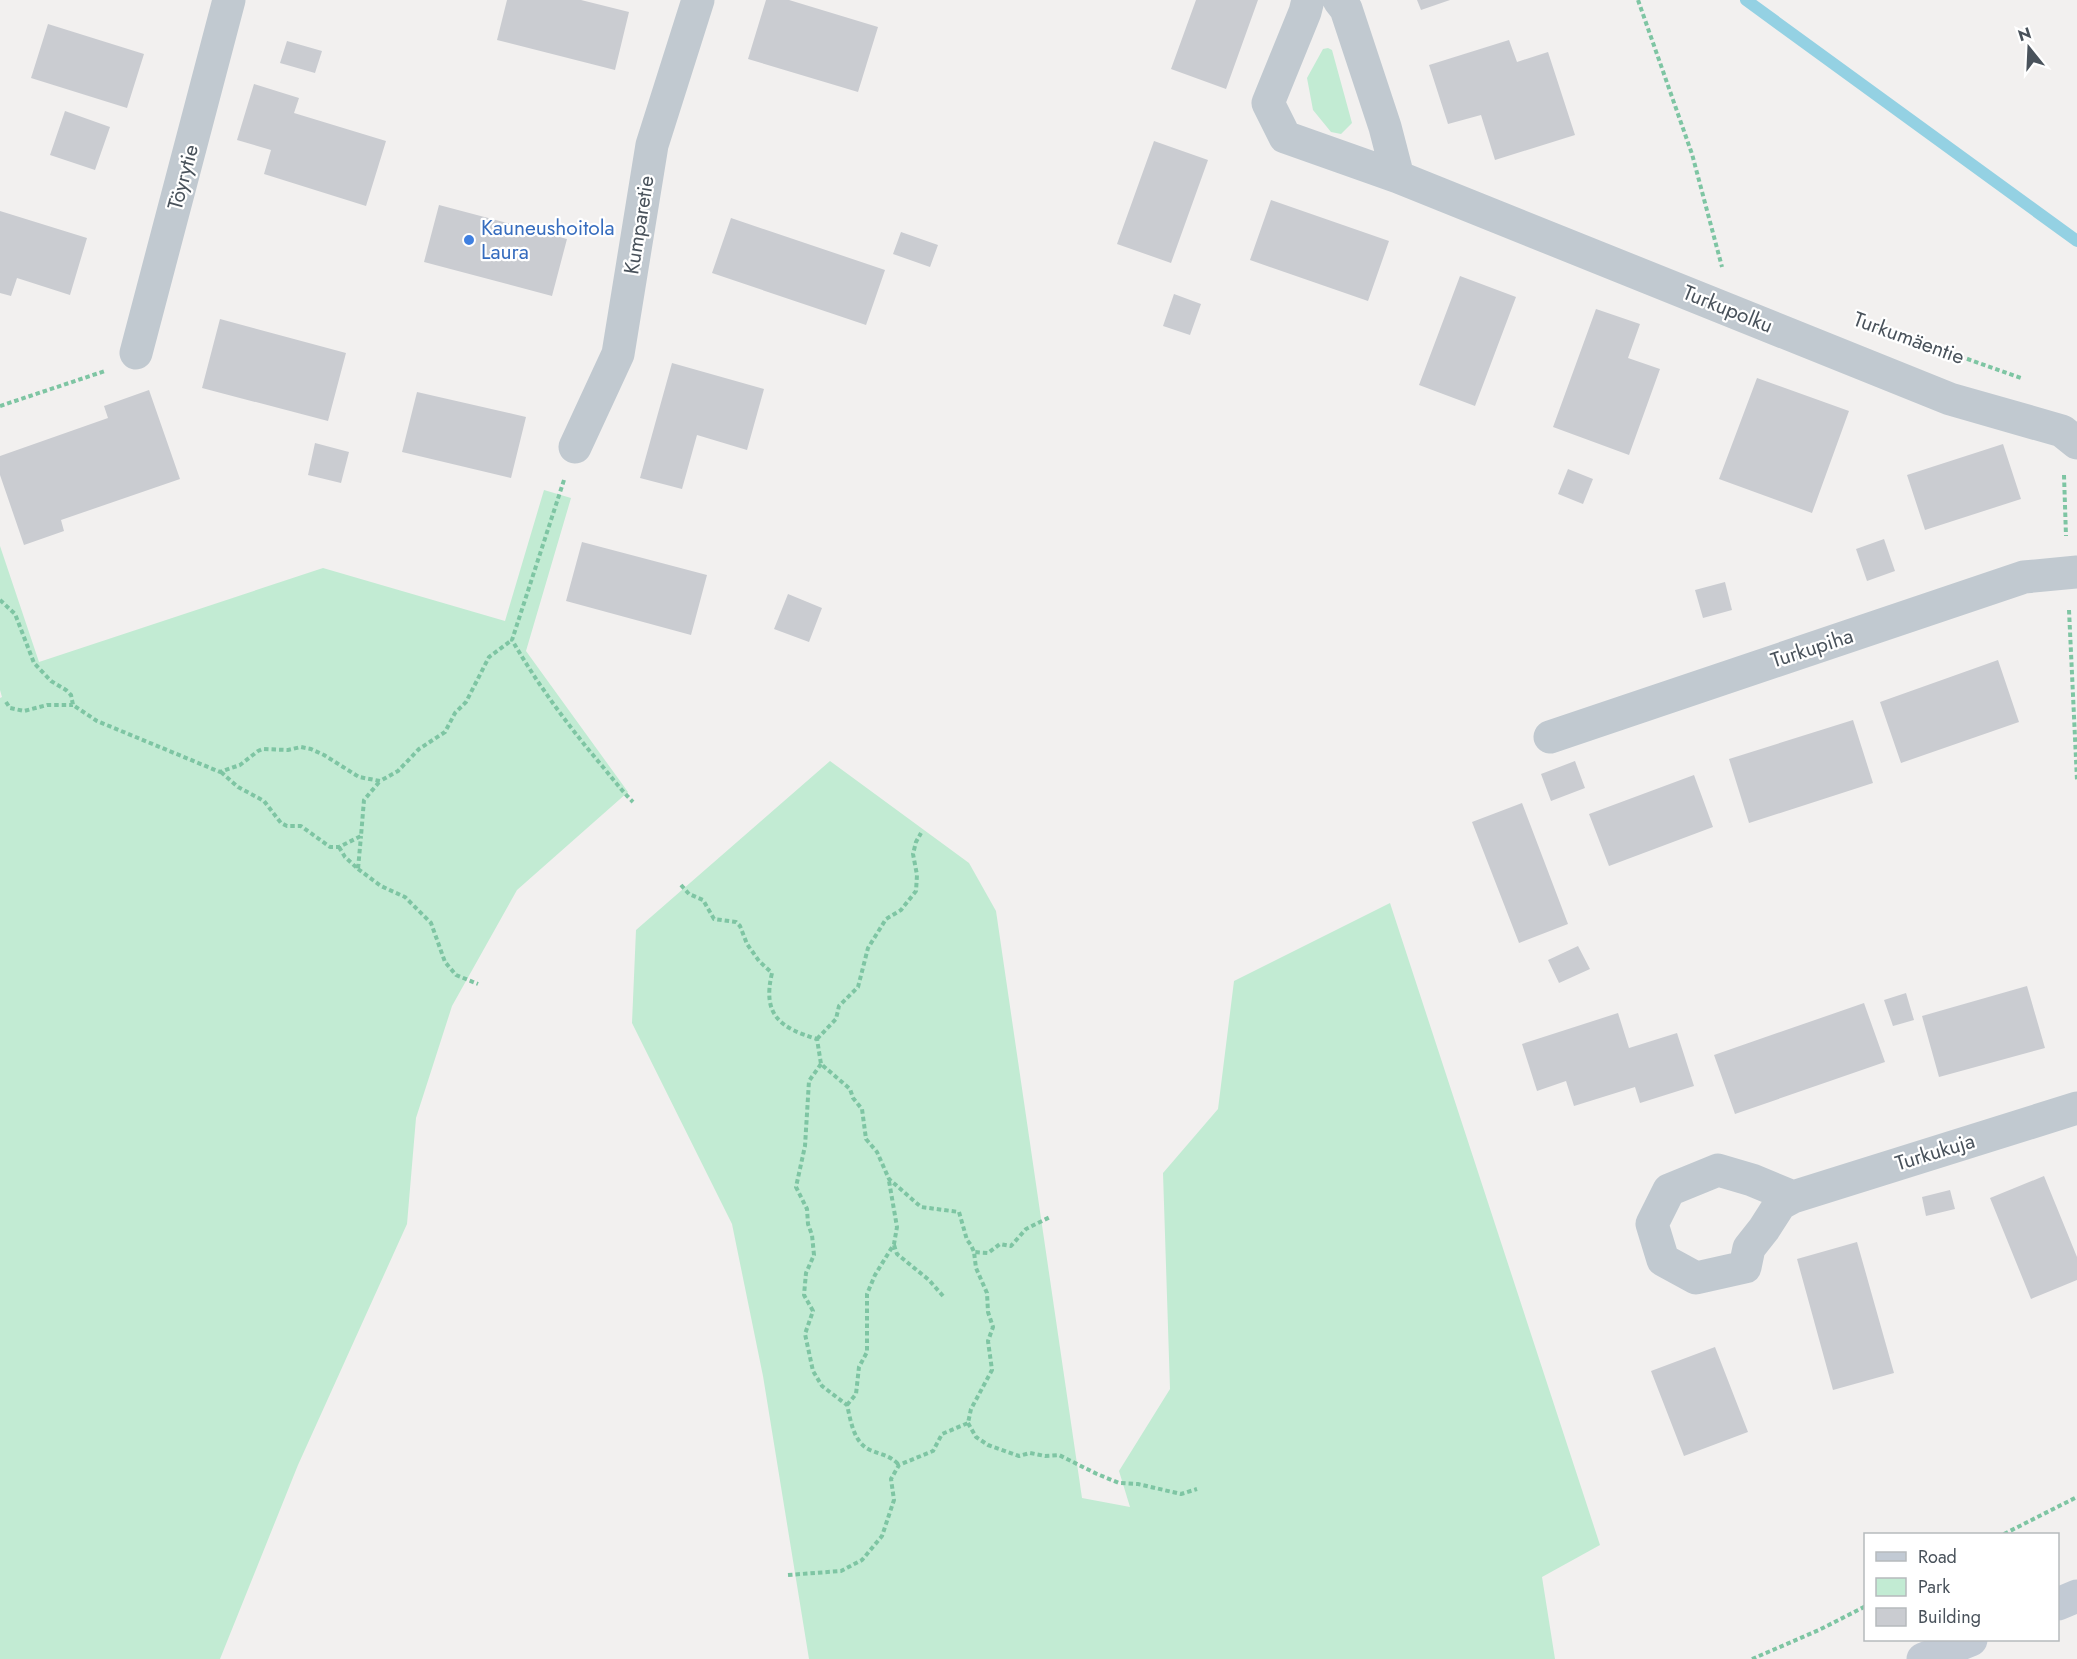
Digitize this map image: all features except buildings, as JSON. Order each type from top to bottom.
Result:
[{"type":"street","name":"Töyrytie","points":[[136,353],[229,0]]},
{"type":"street","name":"Kumparetie","points":[[575,447],[618,354],[652,145],[698,0]]},
{"type":"street","name":"Turkupolku","points":[[1308,0],[1268,104],[1285,136],[1398,177],[1950,399],[2070,437]]},
{"type":"street","points":[[1339,0],[1346,9],[1385,127],[1398,177]]},
{"type":"street","name":"Turkupiha","points":[[1550,736],[2024,577],[2072,572]]},
{"type":"street","name":"Turkukuja","points":[[1793,1197],[2077,1108]]},
{"type":"street","points":[[2059,1604],[2077,1596]]},
{"type":"street","points":[[1923,1659],[1968,1641]]},
{"type":"path","points":[[1638,0],[1692,154],[1723,270]]},
{"type":"path","name":"Turkumäentie","points":[[1854,318],[2027,381]]},
{"type":"path","points":[[0,406],[108,370],[136,353]]},
{"type":"path","points":[[2070,437],[2077,780]]},
{"type":"path","points":[[357,869],[364,800],[380,781],[398,771],[419,749],[445,732],[455,713],[466,702],[489,657],[512,640],[575,447]]},
{"type":"path","points":[[0,600],[15,614],[34,663],[51,681],[71,695],[73,705]]},
{"type":"path","points":[[512,640],[528,668],[583,744],[633,802]]},
{"type":"path","points":[[6,702],[10,708],[24,711],[47,705],[73,705],[97,721],[220,772],[238,788],[264,801],[281,823],[287,826],[302,826],[330,847],[339,847],[361,836]]},
{"type":"path","points":[[220,772],[240,765],[263,749],[288,750],[301,747],[311,749],[359,777],[380,781]]},
{"type":"path","points":[[817,1040],[836,1019],[839,1006],[858,987],[868,948],[886,920],[901,910],[916,891],[918,875],[913,854],[921,833]]},
{"type":"path","points":[[339,847],[357,869],[381,886],[405,897],[431,923],[445,962],[456,975],[478,984]]},
{"type":"path","points":[[681,885],[689,894],[703,900],[714,919],[731,920],[740,926],[747,944],[759,961],[772,972],[769,996],[771,1009],[781,1024],[817,1040]]},
{"type":"path","points":[[817,1040],[821,1064],[850,1089],[853,1098],[862,1109],[866,1139],[877,1152],[889,1179],[897,1227],[894,1244],[875,1275],[867,1294],[867,1352],[859,1367],[856,1394],[847,1405]]},
{"type":"path","points":[[821,1064],[809,1081],[805,1146],[796,1187],[807,1209],[814,1255],[806,1273],[804,1295],[813,1311],[805,1334],[813,1371],[822,1386],[847,1405],[854,1431],[861,1443],[870,1450],[893,1458],[899,1465]]},
{"type":"path","points":[[889,1179],[921,1207],[959,1212],[967,1240],[974,1252],[976,1268],[987,1293],[988,1312],[993,1327],[988,1341],[992,1370],[971,1409],[968,1423],[976,1437],[988,1445],[1019,1456],[1030,1453],[1045,1456],[1059,1455],[1119,1483],[1138,1484],[1181,1494],[1197,1489]]},
{"type":"path","points":[[974,1252],[988,1253],[1000,1244],[1011,1246],[1026,1229],[1050,1217]]},
{"type":"path","points":[[894,1244],[897,1254],[929,1280],[943,1296]]},
{"type":"path","points":[[788,1575],[841,1571],[862,1560],[882,1536],[894,1500],[891,1479],[899,1465],[933,1451],[942,1434],[968,1423]]},
{"type":"path","points":[[2006,1533],[2077,1497]]},
{"type":"path","points":[[1752,1659],[1819,1630],[1864,1607]]},
{"type":"green space","points":[[1323,49],[1332,50],[1352,123],[1341,134],[1331,132],[1313,110],[1307,78]]},
{"type":"green space","points":[[544,490],[571,498],[526,651],[628,792],[517,890],[452,1006],[416,1118],[407,1224],[298,1465],[220,1659],[0,1659],[0,698],[2,697],[0,690],[0,546],[39,662],[323,568],[505,621]]},
{"type":"green space","points":[[830,761],[969,863],[996,911],[1082,1498],[1130,1507],[1119,1471],[1170,1389],[1163,1173],[1218,1109],[1234,981],[1390,903],[1600,1545],[1542,1577],[1555,1659],[809,1659],[763,1376],[732,1224],[632,1023],[636,930]]},
{"type":"waterway","points":[[1746,0],[2077,241]]},
{"type":"place","name":"Kauneushoitola Laura","points":[[469,240]]}]
